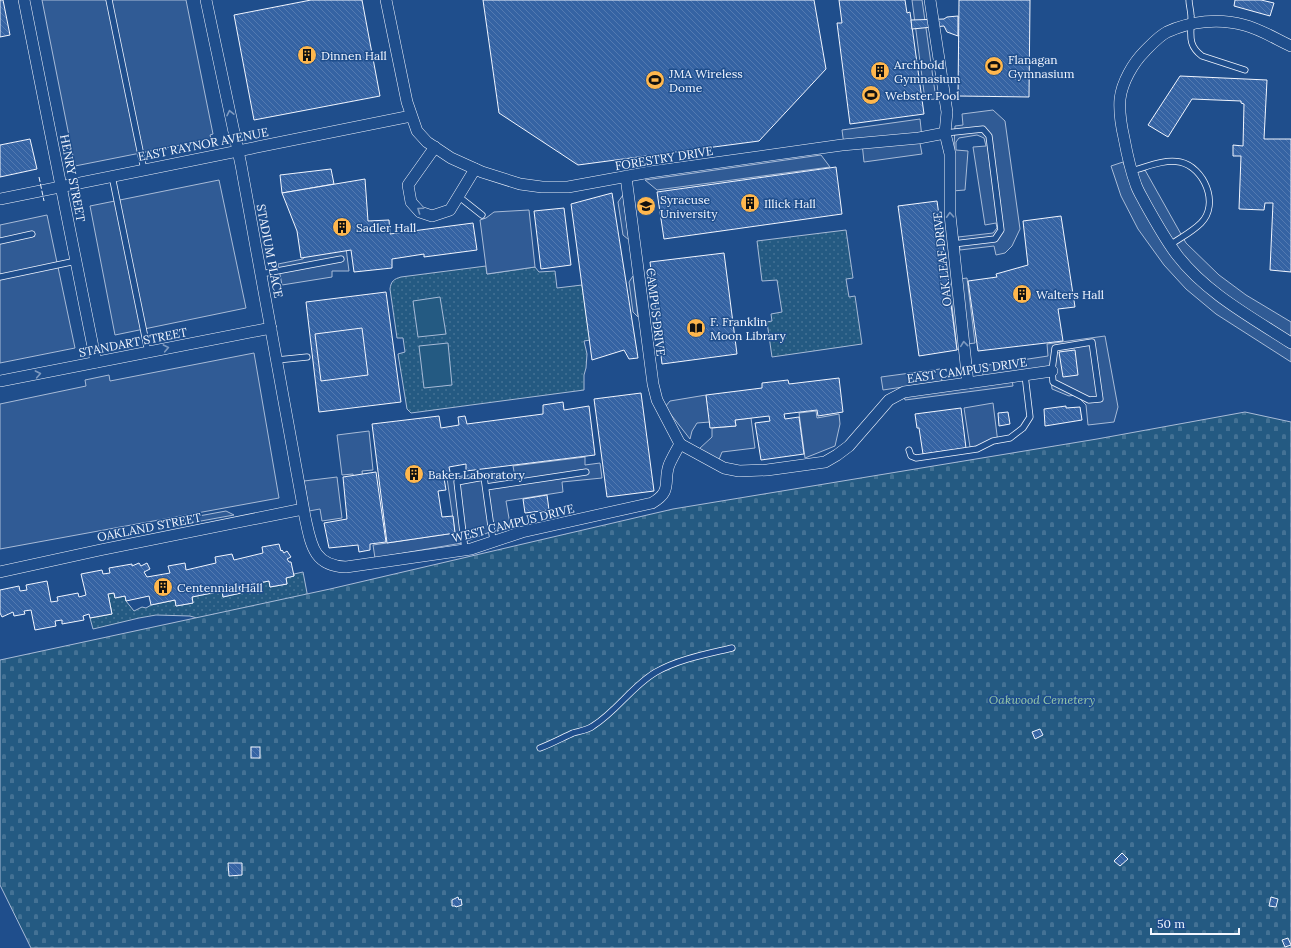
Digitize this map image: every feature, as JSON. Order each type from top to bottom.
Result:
[{"type":"street","name":"HENRY STREET","points":[[24,0],[96,362]]},
{"type":"street","name":"STADIUM PLACE","points":[[206,0],[238,151],[303,509]]},
{"type":"street","name":"FORESTRY DRIVE","points":[[386,0],[411,116],[414,126],[420,136],[451,158],[474,169],[520,184],[542,187],[568,187],[842,145],[919,138],[946,133]]},
{"type":"street","name":"OAK LEAF DRIVE","points":[[930,0],[946,112],[946,133],[950,154],[950,216],[968,383]]},
{"type":"street","points":[[1291,46],[1244,25],[1219,21],[1207,21],[1191,24],[1167,32],[1138,59],[1128,74],[1120,98],[1120,119],[1128,161],[1136,186],[1156,223],[1176,255],[1197,278],[1232,305],[1291,343]]},
{"type":"street","name":"EAST RAYNOR AVENUE","points":[[0,198],[411,116]]},
{"type":"street","points":[[435,148],[408,185],[411,202],[420,212],[432,216],[450,210],[474,169]]},
{"type":"street","name":"CAMPUS DRIVE","points":[[626,177],[653,384],[657,400],[680,444]]},
{"type":"street","name":"STANDART STREET","points":[[0,382],[271,328]]},
{"type":"street","name":"EAST CAMPUS DRIVE","points":[[680,444],[724,468],[739,471],[767,470],[825,462],[849,446],[889,400],[904,392],[1052,371]]},
{"type":"street","name":"WEST CAMPUS DRIVE","points":[[303,509],[310,542],[315,553],[324,562],[336,567],[354,566],[465,550],[522,532],[652,503],[660,499],[666,488],[669,466],[680,444]]},
{"type":"street","name":"OAKLAND STREET","points":[[0,572],[303,509]]},
{"type":"lane","points":[[109,0],[144,170]]},
{"type":"lane","points":[[1189,0],[1192,15],[1190,38],[1197,52],[1202,56],[1245,70]]},
{"type":"lane","points":[[946,133],[982,129],[989,136],[1001,230],[995,240],[953,244]]},
{"type":"lane","points":[[1132,171],[1163,162],[1180,162],[1196,170],[1206,184],[1209,198],[1208,212],[1201,223],[1170,245]]},
{"type":"lane","points":[[112,176],[148,352]]},
{"type":"lane","points":[[458,196],[482,215]]},
{"type":"lane","points":[[0,241],[32,234]]},
{"type":"lane","points":[[261,274],[341,259]]},
{"type":"lane","points":[[0,277],[77,261]]},
{"type":"lane","points":[[1092,342],[1100,399],[1089,400],[1053,382],[1052,371],[1055,348],[1092,342]]},
{"type":"lane","points":[[277,360],[307,357]]},
{"type":"lane","points":[[909,450],[911,456],[920,458],[977,449],[993,441],[1010,438],[1023,428],[1030,417],[1025,375]]},
{"type":"lane","points":[[486,487],[586,472]]},
{"type":"lane","points":[[465,550],[457,482],[484,477],[493,541]]},
{"type":"lane","points":[[540,748],[592,727],[609,714],[636,687],[656,672],[678,663],[732,648]]},
{"type":"green space","points":[[846,230],[853,278],[846,279],[849,297],[855,296],[862,344],[772,357],[767,322],[772,321],[771,314],[782,312],[777,280],[762,281],[757,241]]},
{"type":"green space","points":[[486,266],[487,274],[535,267],[539,272],[555,271],[557,288],[582,285],[590,340],[584,341],[587,354],[584,375],[584,390],[411,413],[407,409],[398,354],[405,352],[403,338],[397,338],[390,289],[392,282],[401,277]]},
{"type":"green space","points":[[440,297],[446,334],[418,337],[413,301]]},
{"type":"green space","points":[[448,343],[452,385],[424,388],[419,346]]},
{"type":"green space","name":"Oakwood Cemetery","points":[[1245,412],[1291,422],[1291,948],[31,948],[0,885],[0,660],[330,589],[673,509],[1097,439]]},
{"type":"green space","points":[[303,572],[308,598],[207,621],[190,616],[156,615],[93,629],[90,618],[112,614],[108,594],[114,593],[115,598],[125,596],[126,601],[134,611],[142,607],[146,608],[151,605],[175,600],[176,606],[193,603],[192,597],[222,591],[223,597],[241,593],[239,587],[269,581],[270,587],[287,584],[286,578]]},
{"type":"shaded area","points":[[42,0],[186,0],[213,134],[210,135],[211,139],[75,166]]},
{"type":"shaded area","points":[[912,0],[922,0],[936,99],[925,100]]},
{"type":"shaded area","points":[[993,110],[1005,121],[1020,229],[1012,246],[1005,253],[996,255],[994,246],[960,250],[958,237],[993,233],[997,228],[996,223],[985,225],[973,147],[986,146],[984,138],[977,135],[959,138],[956,142],[956,150],[968,151],[965,190],[952,191],[955,126],[963,125],[962,114]]},
{"type":"shaded area","points":[[920,119],[922,138],[919,138],[922,154],[864,162],[862,143],[844,145],[842,130]]},
{"type":"shaded area","points":[[821,155],[830,167],[657,190],[645,180]]},
{"type":"shaded area","points":[[1123,162],[1128,174],[1145,170],[1186,243],[1219,275],[1246,295],[1291,322],[1291,362],[1216,314],[1186,289],[1164,265],[1138,229],[1121,196],[1111,166]]},
{"type":"shaded area","points":[[219,180],[246,308],[115,335],[90,206]]},
{"type":"shaded area","points":[[623,195],[629,240],[623,235],[618,202]]},
{"type":"shaded area","points":[[529,210],[535,267],[487,274],[480,220],[486,218],[494,212]]},
{"type":"shaded area","points":[[47,215],[75,348],[0,363],[0,225]]},
{"type":"shaded area","points":[[346,248],[349,271],[332,271],[332,277],[282,285],[278,264]]},
{"type":"shaded area","points":[[633,276],[638,317],[633,312],[629,282]]},
{"type":"shaded area","points":[[967,278],[975,343],[967,344],[961,351],[957,349],[950,288],[952,280]]},
{"type":"shaded area","points":[[1105,336],[1118,407],[1114,422],[1088,425],[1086,405],[1076,395],[1069,396],[1052,389],[1050,368],[983,376],[982,366],[1048,356],[1047,344]]},
{"type":"shaded area","points":[[254,353],[279,498],[0,549],[0,404],[86,386],[85,380],[109,375],[110,381]]},
{"type":"shaded area","points":[[940,369],[942,381],[883,390],[881,377]]},
{"type":"shaded area","points":[[1012,380],[1013,386],[905,400],[904,394]]},
{"type":"shaded area","points":[[706,395],[710,422],[697,423],[692,431],[690,439],[665,407],[670,401]]},
{"type":"shaded area","points":[[993,403],[998,443],[970,447],[964,408]]},
{"type":"shaded area","points":[[816,411],[817,418],[839,414],[840,424],[835,446],[805,458],[799,413]]},
{"type":"shaded area","points":[[751,418],[755,448],[722,452],[718,462],[699,449],[712,437],[712,428],[736,426],[735,420]]},
{"type":"shaded area","points":[[369,431],[373,470],[362,471],[363,479],[354,481],[353,474],[342,475],[337,435]]},
{"type":"shaded area","points":[[585,457],[585,465],[600,463],[602,478],[562,482],[563,492],[506,501],[510,524],[462,543],[375,558],[373,545],[455,533],[447,478],[493,472],[495,480],[515,477],[513,466]]},
{"type":"shaded area","points":[[337,477],[342,518],[322,521],[320,509],[309,511],[304,481]]},
{"type":"shaded area","points":[[226,511],[234,515],[179,525],[188,518]]},
{"type":"building","points":[[0,0],[3,0],[10,35],[0,37]]},
{"type":"building","name":"Dinnen Hall","points":[[311,0],[362,0],[380,96],[254,120],[234,15]]},
{"type":"building","name":"JMA Wireless Dome","points":[[483,0],[814,0],[826,69],[759,141],[578,165],[499,113]]},
{"type":"building","name":"Archbold Gymnasium","points":[[839,0],[905,0],[907,13],[910,12],[924,114],[850,124],[837,23],[842,23]]},
{"type":"building","name":"Flanagan Gymnasium","points":[[959,0],[1030,0],[1029,97],[958,96]]},
{"type":"building","points":[[1235,0],[1261,0],[1274,3],[1270,16],[1234,6]]},
{"type":"building","points":[[958,16],[958,36],[947,32],[944,26],[912,29],[911,20],[944,19],[947,17]]},
{"type":"building","points":[[1180,76],[1267,80],[1264,139],[1291,139],[1291,272],[1270,270],[1273,203],[1265,203],[1264,210],[1239,209],[1241,156],[1233,156],[1233,145],[1243,146],[1244,104],[1241,103],[1241,101],[1192,99],[1168,137],[1148,125]]},
{"type":"building","points":[[30,139],[37,169],[0,177],[0,145]]},
{"type":"building","name":"Illick Hall","points":[[836,167],[842,214],[664,239],[657,192]]},
{"type":"building","points":[[331,169],[334,184],[282,193],[280,175]]},
{"type":"building","name":"Sadler Hall","points":[[365,179],[368,221],[389,220],[390,234],[473,223],[477,250],[424,257],[424,254],[392,259],[392,268],[354,272],[351,250],[301,258],[297,231],[282,193]]},
{"type":"building","points":[[612,193],[638,358],[629,359],[624,350],[592,360],[571,204]]},
{"type":"building","points":[[937,201],[948,271],[957,350],[919,356],[898,206]]},
{"type":"building","points":[[564,208],[571,265],[541,269],[534,211]]},
{"type":"building","name":"Walters Hall","points":[[1061,216],[1075,307],[1058,309],[1063,341],[978,351],[968,281],[997,277],[996,274],[1028,265],[1023,221]]},
{"type":"building","name":"F. Franklin Moon Library","points":[[724,253],[737,354],[662,364],[650,262]]},
{"type":"building","points":[[386,292],[401,402],[319,412],[306,302]]},
{"type":"building","points":[[362,328],[368,375],[321,381],[315,334]]},
{"type":"building","points":[[1075,350],[1078,375],[1063,377],[1059,352]]},
{"type":"building","points":[[839,378],[843,412],[818,416],[817,410],[784,414],[785,419],[799,417],[804,454],[761,460],[755,423],[770,421],[769,416],[735,420],[736,426],[710,428],[706,395],[762,388],[762,383],[788,380],[789,384]]},
{"type":"building","points":[[641,393],[654,491],[607,497],[594,399]]},
{"type":"building","name":"Baker Laboratory","points":[[563,402],[564,410],[589,406],[595,455],[466,471],[466,464],[449,467],[451,477],[444,478],[446,490],[438,491],[442,517],[453,516],[455,533],[387,543],[372,424],[439,416],[441,428],[459,425],[458,417],[465,416],[467,424],[543,414],[543,405]]},
{"type":"building","points":[[1066,406],[1066,408],[1080,407],[1082,420],[1045,426],[1044,409]]},
{"type":"building","points":[[961,408],[966,448],[923,454],[915,414]]},
{"type":"building","points":[[1008,412],[1010,424],[999,426],[998,413]]},
{"type":"building","points":[[376,472],[386,542],[370,544],[370,550],[359,552],[358,545],[329,548],[324,523],[347,519],[343,477]]},
{"type":"building","points":[[547,495],[549,510],[525,513],[523,499]]},
{"type":"building","name":"Centennial Hall","points":[[279,544],[281,551],[282,550],[284,553],[287,551],[291,557],[287,559],[291,562],[294,576],[286,578],[287,584],[270,587],[269,581],[239,587],[241,593],[223,597],[222,591],[192,597],[193,603],[176,606],[175,600],[151,605],[149,596],[126,601],[125,596],[115,598],[114,593],[108,594],[112,614],[90,618],[89,614],[83,616],[84,620],[62,624],[62,620],[55,621],[56,626],[35,630],[31,610],[24,611],[25,614],[14,616],[13,612],[2,617],[0,613],[0,590],[19,586],[20,591],[27,590],[26,585],[47,581],[51,602],[58,601],[57,597],[78,593],[79,597],[86,595],[81,574],[102,570],[103,574],[110,573],[109,568],[132,564],[132,566],[139,563],[141,566],[147,563],[150,569],[144,572],[147,577],[170,573],[168,566],[185,563],[186,570],[216,563],[215,557],[232,554],[234,560],[263,553],[262,547]]},
{"type":"building","points":[[1040,729],[1043,735],[1035,739],[1032,732]]},
{"type":"building","points":[[251,747],[260,747],[260,758],[251,758]]},
{"type":"building","points":[[1122,853],[1128,859],[1120,866],[1114,861]]},
{"type":"building","points":[[228,863],[242,863],[242,875],[229,876]]},
{"type":"building","points":[[458,897],[459,900],[461,899],[462,905],[456,907],[452,906],[452,900]]},
{"type":"building","points":[[1271,897],[1278,899],[1276,907],[1269,906]]},
{"type":"building","points":[[1288,938],[1291,945],[1285,947],[1282,940]]},
{"type":"fence","points":[[39,177],[44,201]]},
{"type":"place","name":"Dinnen Hall","points":[[307,55]]},
{"type":"place","name":"Flanagan Gymnasium","points":[[994,66]]},
{"type":"place","name":"Archbold Gymnasium","points":[[880,71]]},
{"type":"place","name":"JMA Wireless Dome","points":[[655,80]]},
{"type":"place","name":"Webster Pool","points":[[871,95]]},
{"type":"place","name":"Illick Hall","points":[[750,203]]},
{"type":"place","name":"Syracuse University","points":[[646,206]]},
{"type":"place","name":"Sadler Hall","points":[[342,227]]},
{"type":"place","name":"Walters Hall","points":[[1022,294]]},
{"type":"place","name":"F. Franklin Moon Library","points":[[696,328]]},
{"type":"place","name":"Baker Laboratory","points":[[414,474]]},
{"type":"place","name":"Centennial Hall","points":[[163,587]]}]
